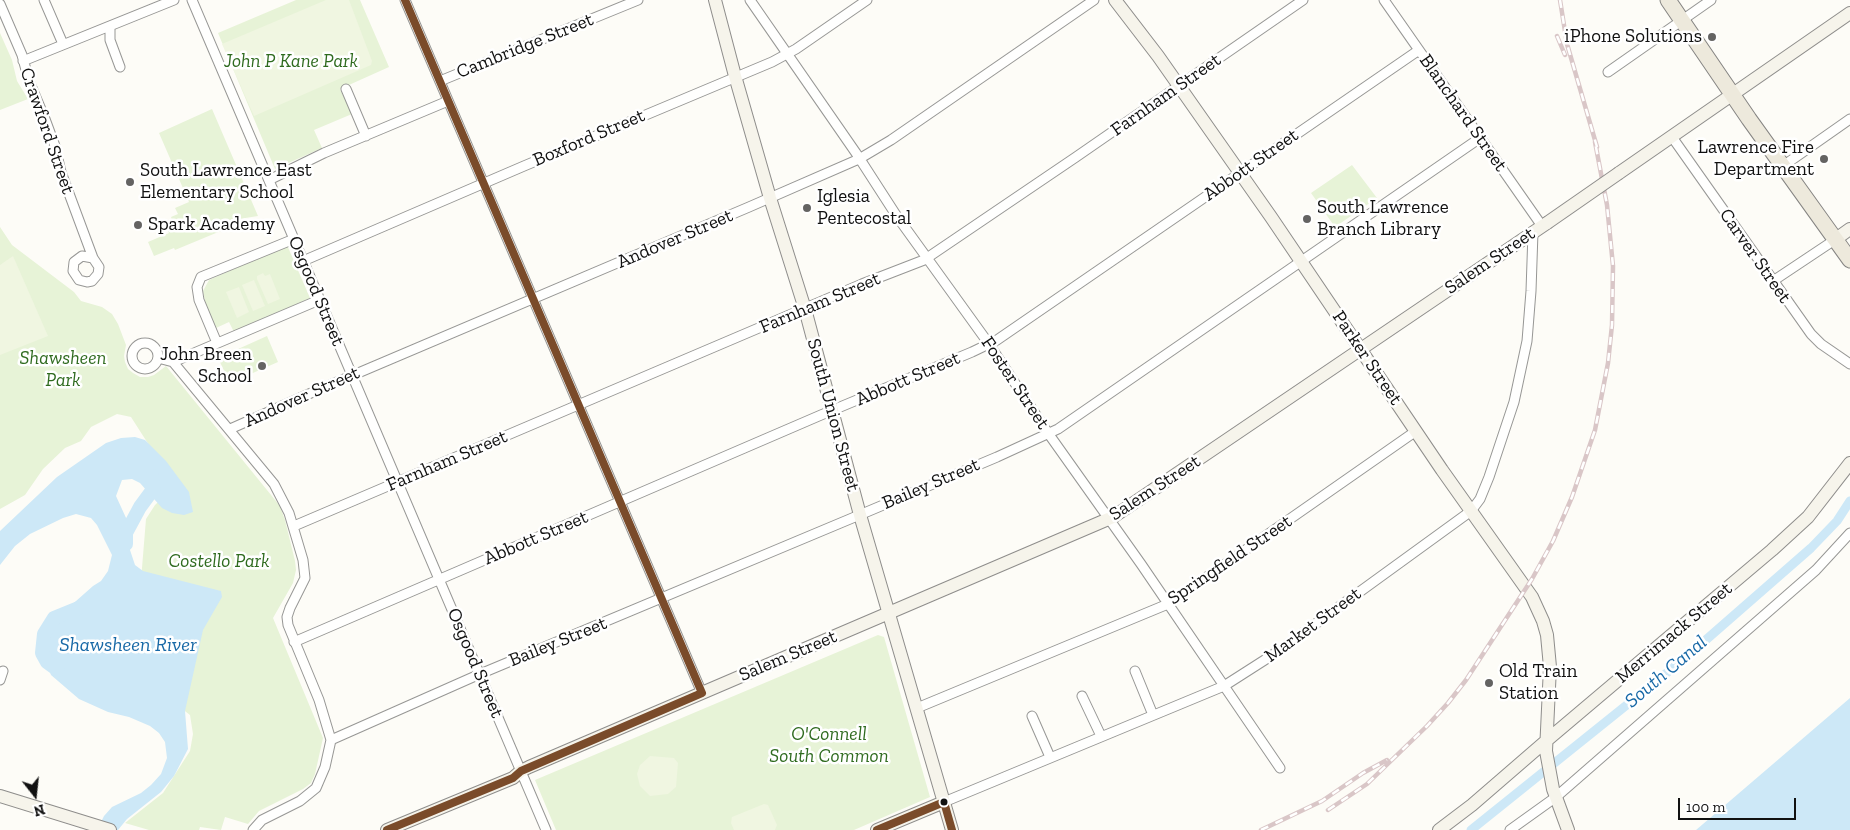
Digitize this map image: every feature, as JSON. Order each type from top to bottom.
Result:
[{"type":"main road","name":"South Union Street","points":[[715,0],[770,198],[805,309],[860,515],[952,830]]},
{"type":"main road","name":"Parker Street","points":[[1115,0],[1240,172],[1416,431],[1532,597],[1547,635],[1550,666],[1546,746],[1554,793],[1568,830]]},
{"type":"main road","points":[[1668,0],[1850,260]]},
{"type":"main road","name":"Salem Street","points":[[387,830],[513,778],[521,770],[1109,519],[1672,137],[1850,13]]},
{"type":"main road","points":[[1836,239],[1850,230]]},
{"type":"main road","name":"Merrimack Street","points":[[1439,830],[1546,746],[1785,539],[1819,504],[1850,463]]},
{"type":"main road","points":[[0,796],[110,830]]},
{"type":"main road","name":"Market Street","points":[[877,830],[944,802]]},
{"type":"street","points":[[44,0],[63,44]]},
{"type":"street","points":[[23,62],[174,0]]},
{"type":"street","name":"Osgood Street","points":[[192,0],[546,830]]},
{"type":"street","points":[[404,0],[702,693]]},
{"type":"street","name":"Cambridge Street","points":[[440,81],[638,0]]},
{"type":"street","name":"Foster Street","points":[[750,0],[1280,768]]},
{"type":"street","name":"Boxford Street","points":[[303,261],[787,55],[867,0]]},
{"type":"street","name":"Andover Street","points":[[230,429],[860,159],[891,140],[1094,0]]},
{"type":"street","name":"Farnham Street","points":[[294,526],[927,258],[1303,0]]},
{"type":"street","name":"Blanchard Street","points":[[1384,0],[1540,227]]},
{"type":"street","points":[[1608,72],[1711,0]]},
{"type":"street","name":"Crawford Street","points":[[0,4],[55,146],[61,172],[93,258]]},
{"type":"street","points":[[110,26],[110,40],[120,67]]},
{"type":"street","name":"Abbott Street","points":[[294,642],[989,344],[1419,50]]},
{"type":"street","points":[[346,88],[366,136]]},
{"type":"street","points":[[269,180],[448,100]]},
{"type":"street","points":[[1783,166],[1850,118]]},
{"type":"street","name":"Carver Street","points":[[1672,137],[1816,339],[1850,364]]},
{"type":"street","name":"Bailey Street","points":[[331,740],[480,674],[662,599],[997,457],[1058,429],[1480,138]]},
{"type":"street","name":"Market Street","points":[[944,802],[1224,686],[1274,654],[1471,510],[1480,499],[1490,477],[1514,402],[1527,341],[1531,291],[1540,227]]},
{"type":"street","points":[[217,343],[199,300],[197,287],[202,277],[294,239]]},
{"type":"street","points":[[1773,281],[1836,239]]},
{"type":"street","points":[[173,362],[319,300]]},
{"type":"street","points":[[158,358],[173,362],[274,484],[294,526],[305,570],[305,578],[295,596],[287,617],[288,625],[319,700],[331,740],[325,767],[316,788],[300,800],[262,820],[253,830]]},
{"type":"street","name":"Springfield Street","points":[[917,708],[1168,604],[1416,431]]},
{"type":"street","points":[[1510,830],[1816,570],[1850,534]]},
{"type":"street","points":[[1136,671],[1154,715]]},
{"type":"street","points":[[1082,696],[1101,736]]},
{"type":"street","points":[[1032,716],[1050,757]]},
{"type":"green space","name":"John P Kane Park","points":[[296,0],[360,0],[389,67],[340,89],[352,114],[314,130],[322,148],[275,169],[218,33]]},
{"type":"green space","points":[[326,0],[349,0],[372,61],[371,65],[254,116],[222,44]]},
{"type":"green space","points":[[0,33],[12,60],[17,81],[28,99],[0,110]]},
{"type":"green space","points":[[212,109],[258,216],[239,219],[228,228],[175,250],[174,248],[154,256],[148,242],[169,233],[166,227],[173,223],[171,217],[178,214],[175,208],[189,202],[159,133]]},
{"type":"green space","points":[[1352,165],[1377,198],[1335,227],[1311,193]]},
{"type":"green space","name":"Costello Park","points":[[0,227],[12,245],[74,292],[81,301],[102,307],[112,314],[126,345],[124,356],[128,369],[140,377],[148,377],[166,366],[280,506],[296,570],[293,583],[273,618],[323,738],[315,774],[311,783],[259,811],[248,824],[225,817],[221,830],[200,827],[199,830],[149,830],[125,823],[163,793],[190,751],[193,734],[190,715],[177,705],[141,580],[146,519],[155,505],[166,494],[163,467],[131,417],[117,414],[91,427],[81,441],[65,448],[43,469],[25,495],[0,509]]},
{"type":"green space","points":[[287,245],[310,298],[234,332],[229,322],[216,328],[206,307],[203,291],[209,280]]},
{"type":"green space","points":[[13,256],[48,336],[0,355],[0,265]]},
{"type":"green space","points":[[263,273],[265,276],[270,274],[280,299],[268,304],[257,279],[257,276]]},
{"type":"green space","points":[[254,280],[265,306],[253,311],[242,285]]},
{"type":"green space","points":[[239,287],[249,312],[237,318],[226,292]]},
{"type":"green space","points":[[267,336],[278,362],[230,383],[218,358]]},
{"type":"green space","name":"O'Connell South Common","points":[[878,635],[884,637],[930,797],[854,830],[556,830],[535,780]]},
{"type":"green space","points":[[650,756],[674,758],[678,763],[676,787],[668,794],[650,796],[640,786],[637,774],[640,765]]},
{"type":"green space","points":[[764,804],[768,805],[777,825],[775,830],[734,830],[731,823],[732,817]]},
{"type":"water","name":"Shawsheen River","points":[[135,437],[145,440],[166,461],[189,492],[193,512],[184,515],[172,513],[162,508],[140,483],[132,479],[122,480],[116,496],[132,531],[129,547],[135,565],[143,571],[221,591],[222,597],[203,630],[185,711],[188,749],[174,776],[161,792],[127,819],[118,830],[97,830],[104,816],[112,807],[141,793],[151,785],[161,774],[167,758],[165,742],[159,733],[150,726],[129,717],[108,712],[79,699],[51,675],[44,655],[49,633],[67,609],[101,581],[108,571],[112,555],[97,525],[91,518],[76,514],[63,518],[30,534],[15,546],[0,565],[0,531],[57,477],[106,443],[121,438]]},
{"type":"water","points":[[1850,698],[1850,830],[1696,830]]},
{"type":"waterway","name":"Shawsheen River","points":[[126,544],[126,533],[140,507],[154,488],[152,476]]},
{"type":"waterway","name":"South Canal","points":[[1471,830],[1684,659],[1811,548],[1837,521],[1850,501]]},
{"type":"waterway","name":"Shawsheen River","points":[[58,670],[47,662],[42,653],[44,634],[54,618],[81,607]]},
{"type":"railway","points":[[1560,0],[1567,44],[1597,147]]},
{"type":"railway","points":[[1557,36],[1565,55]]},
{"type":"railway","points":[[1328,810],[1367,784],[1427,726],[1466,680],[1532,579],[1553,541],[1572,497],[1595,430],[1608,363],[1612,325],[1613,266],[1607,205],[1595,142]]},
{"type":"railway","points":[[1261,830],[1322,801],[1363,773],[1387,760]]},
{"type":"transit line","points":[[387,830],[513,778],[521,771],[702,693],[405,0]]},
{"type":"transit line","points":[[877,830],[944,802],[952,830]]},
{"type":"place","name":"iPhone Solutions","points":[[1712,37]]},
{"type":"place","name":"Lawrence Fire Department","points":[[1824,159]]},
{"type":"place","name":"South Lawrence East Elementary School","points":[[130,182]]},
{"type":"place","name":"Iglesia Pentecostal","points":[[807,208]]},
{"type":"place","name":"South Lawrence Branch Library","points":[[1307,219]]},
{"type":"place","name":"Spark Academy","points":[[138,225]]},
{"type":"place","name":"John Breen School","points":[[262,366]]},
{"type":"place","name":"Old Train Station","points":[[1489,683]]},
{"type":"park label","name":"Shawsheen Park","points":[[63,370]]}]
